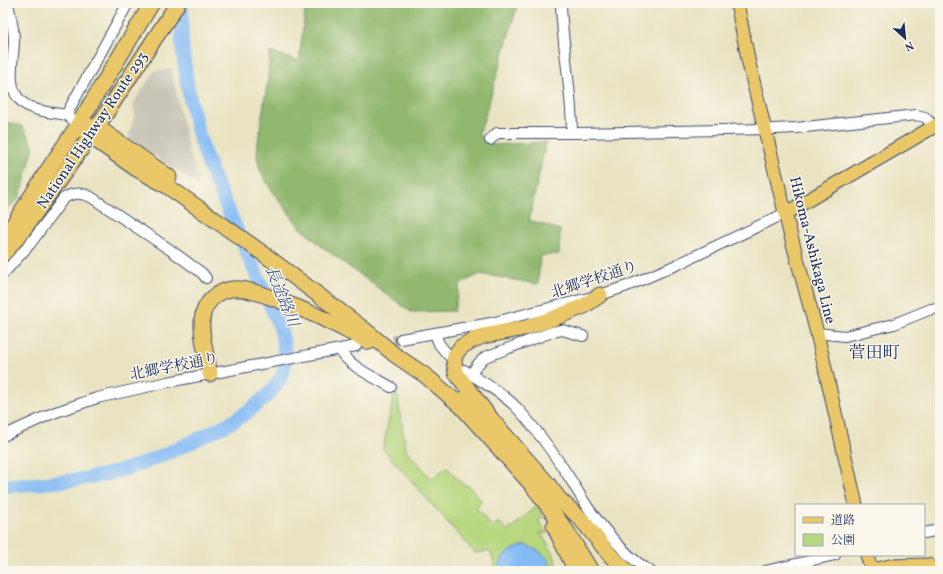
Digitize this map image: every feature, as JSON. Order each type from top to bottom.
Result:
[{"type":"highway","name":"National Highway Route 293","points":[[3,241],[78,125],[152,3]]},
{"type":"highway","name":"National Highway Route 293","points":[[3,254],[21,233],[93,132],[175,9]]},
{"type":"highway","points":[[78,125],[93,132],[261,248],[455,390],[491,419]]},
{"type":"highway","points":[[261,248],[395,355],[426,376],[461,406],[510,459],[542,498],[566,530],[591,571]]},
{"type":"highway","points":[[210,374],[202,322],[206,308],[213,298],[224,291],[239,289],[247,290],[280,301],[314,315],[395,355]]},
{"type":"highway","points":[[600,295],[584,306],[557,317],[525,328],[483,336],[471,340],[461,347],[455,355],[454,361],[456,373],[491,419],[559,499],[580,518],[610,555],[627,571]]},
{"type":"highway","points":[[542,498],[572,563],[574,571]]},
{"type":"highway","points":[[559,499],[573,527],[599,571]]},
{"type":"highway","points":[[870,563],[890,567],[934,564]]},
{"type":"highway","points":[[905,571],[934,564]]},
{"type":"main road","name":"Hikoma-Ashikaga Line","points":[[737,3],[749,64],[817,333],[856,504]]},
{"type":"main road","points":[[786,213],[937,125]]},
{"type":"street","points":[[8,3],[14,40],[12,83],[16,94],[21,102],[26,105],[66,115],[78,125]]},
{"type":"street","points":[[66,115],[128,3]]},
{"type":"street","points":[[561,3],[572,110],[572,133]]},
{"type":"street","points":[[490,140],[497,133],[572,133],[796,128],[916,115],[925,116],[937,125]]},
{"type":"street","points":[[3,274],[30,244],[63,199],[77,193],[86,194],[91,197],[169,249],[202,273],[206,278]]},
{"type":"street","name":"北郷学校通り","points":[[401,339],[491,323],[600,295],[627,286],[674,266],[786,213]]},
{"type":"street","points":[[817,333],[845,336],[894,324],[936,307],[940,308]]},
{"type":"street","points":[[583,336],[562,330],[552,332],[492,353],[467,372],[500,393],[519,411],[568,476],[596,518],[633,559],[650,571]]},
{"type":"street","points":[[435,333],[439,344],[448,355]]},
{"type":"street","name":"北郷学校通り","points":[[3,436],[80,403],[150,386],[356,346]]},
{"type":"street","points":[[340,350],[349,362],[391,387]]},
{"type":"street","points":[[925,533],[940,530]]},
{"type":"street","points":[[765,571],[830,556]]},
{"type":"shaded area","points":[[171,68],[189,154],[199,180],[197,184],[128,138],[135,114],[133,103],[156,70],[165,71]]},
{"type":"green space","points":[[306,3],[518,3],[482,126],[478,135],[494,145],[546,142],[529,220],[560,230],[559,254],[540,256],[538,284],[480,274],[460,284],[454,311],[411,312],[321,246],[299,226],[272,191],[260,170],[257,157],[258,141],[268,78],[270,52],[299,61]]},
{"type":"green space","points":[[3,121],[22,126],[34,147],[19,199],[3,212]]},
{"type":"green space","points":[[394,394],[397,395],[406,450],[431,479],[447,467],[462,484],[469,486],[482,502],[476,508],[492,527],[499,522],[508,531],[537,506],[543,517],[538,520],[547,534],[540,533],[553,552],[558,571],[497,571],[490,551],[475,553],[383,449]]},
{"type":"water","points":[[525,545],[542,553],[547,558],[551,566],[551,571],[499,571],[501,560],[507,554]]},
{"type":"waterway","name":"長途路川","points":[[3,486],[53,482],[103,475],[117,472],[171,452],[241,417],[260,402],[275,387],[282,375],[285,359],[281,330],[211,171],[197,128],[185,67],[182,40],[182,3]]},
{"type":"tunnel","points":[[378,343],[401,339]]},
{"type":"district","name":"菅田町","points":[[874,352]]}]
